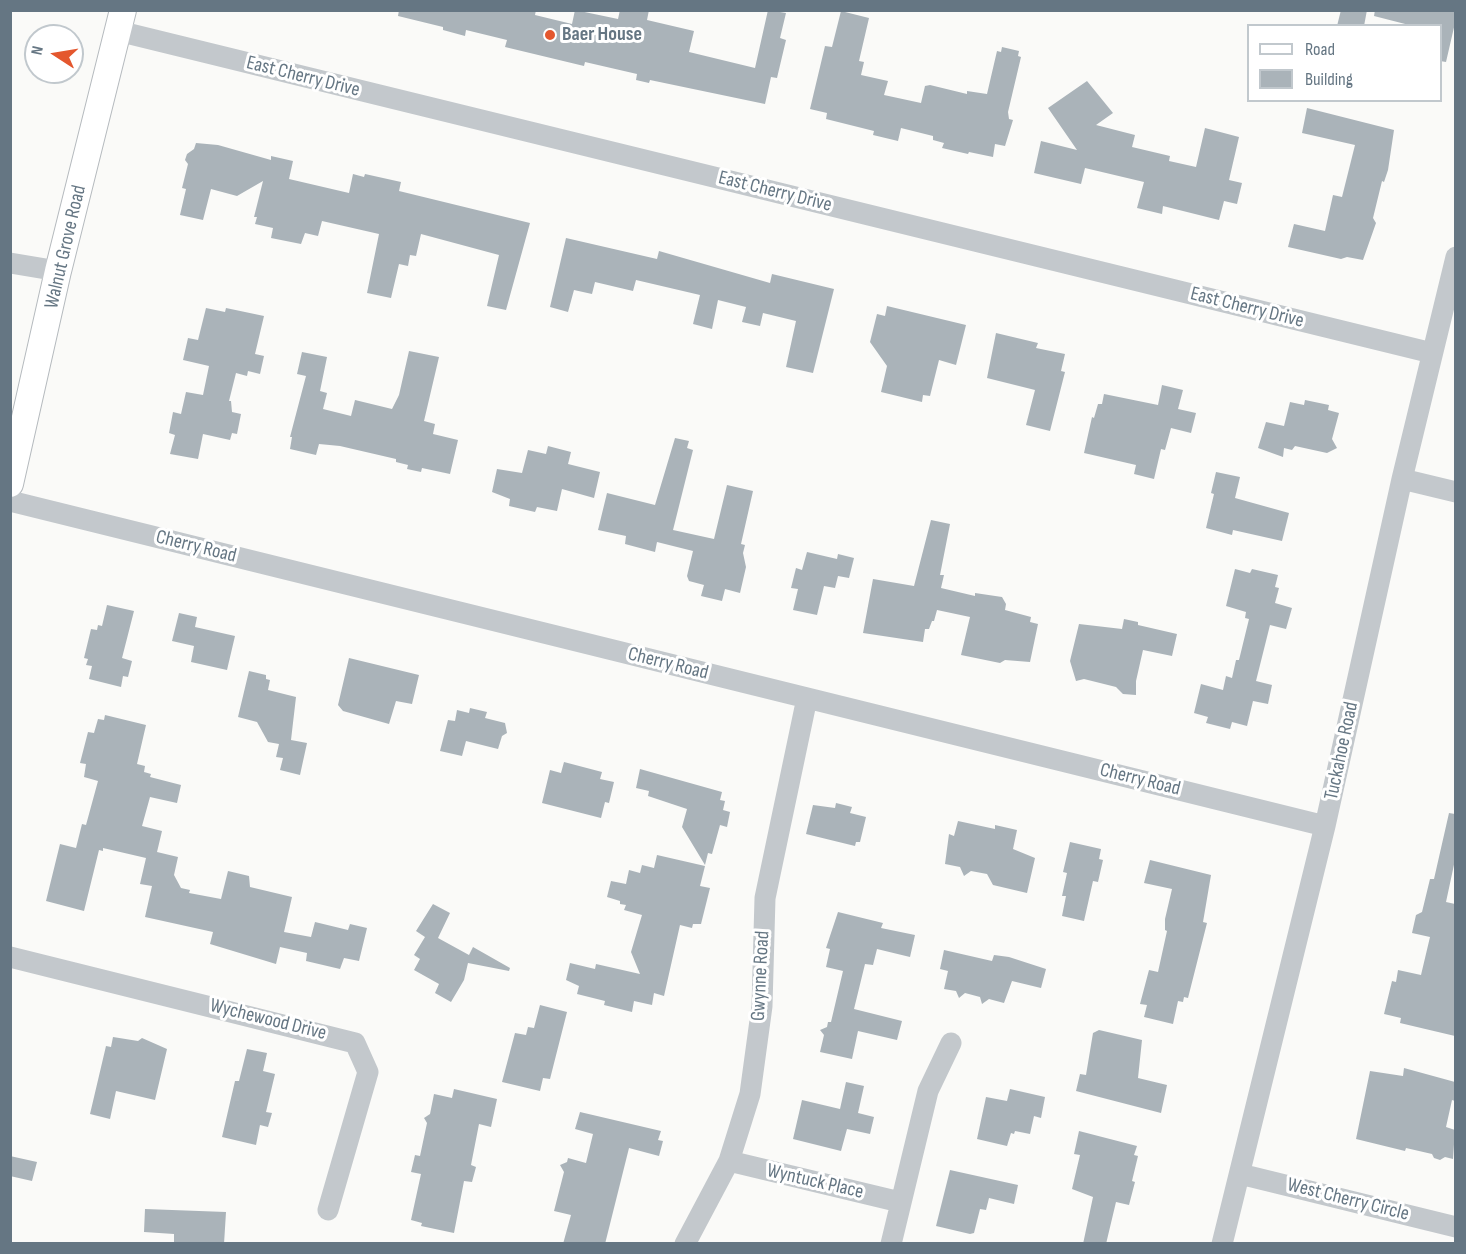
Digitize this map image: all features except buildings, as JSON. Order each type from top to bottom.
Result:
[{"type":"main road","name":"Walnut Grove Road","points":[[10,484],[58,271],[121,21]]},
{"type":"street","name":"East Cherry Drive","points":[[121,21],[1432,353]]},
{"type":"street","name":"Tuckahoe Road","points":[[1222,1244],[1325,826],[1402,479],[1455,257]]},
{"type":"street","points":[[10,263],[58,271]]},
{"type":"street","points":[[1402,479],[1455,492]]},
{"type":"street","name":"Cherry Road","points":[[10,501],[1325,826]]},
{"type":"street","name":"Gwynne Road","points":[[685,1244],[729,1161],[750,1094],[762,1006],[765,898],[807,698]]},
{"type":"street","name":"Wychewood Drive","points":[[10,957],[356,1042],[368,1072],[328,1210]]},
{"type":"street","points":[[891,1244],[928,1091],[951,1043]]},
{"type":"street","name":"Wyntuck Place","points":[[729,1161],[900,1202]]},
{"type":"street","name":"West Cherry Circle","points":[[1240,1174],[1455,1227]]},
{"type":"place","name":"Baer House","points":[[550,35]]}]
